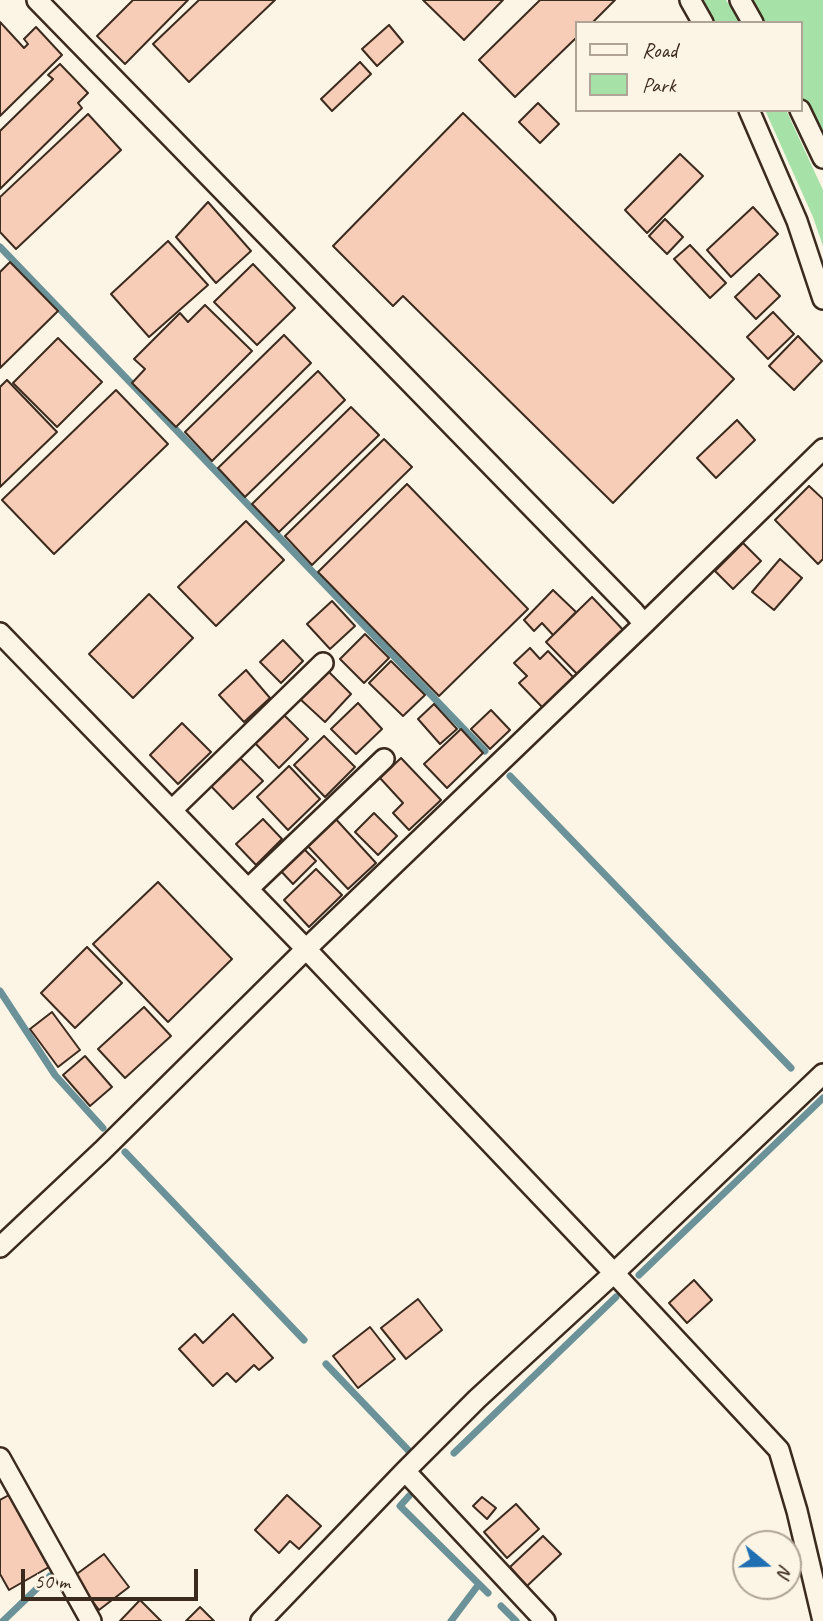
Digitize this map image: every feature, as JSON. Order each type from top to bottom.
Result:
[{"type":"street","points":[[37,0],[644,624]]},
{"type":"street","points":[[690,0],[702,21]]},
{"type":"street","points":[[740,0],[752,21]]},
{"type":"street","points":[[750,112],[797,221],[823,299]]},
{"type":"street","points":[[801,112],[823,158]]},
{"type":"street","points":[[0,1247],[823,449]]},
{"type":"street","points":[[0,633],[306,949],[779,1450],[797,1511],[823,1621]]},
{"type":"street","points":[[172,810],[323,663]]},
{"type":"street","points":[[248,889],[384,758]]},
{"type":"street","points":[[261,1621],[404,1471],[477,1399],[823,1074]]},
{"type":"street","points":[[0,1458],[91,1621]]},
{"type":"street","points":[[404,1471],[545,1621]]},
{"type":"green space","points":[[700,0],[726,0],[739,21],[713,21]]},
{"type":"green space","points":[[749,0],[823,0],[823,140],[802,100],[802,21],[761,21]]},
{"type":"green space","points":[[766,112],[787,112],[823,190],[823,246],[813,217]]},
{"type":"building","points":[[133,0],[188,0],[125,64],[97,36]]},
{"type":"building","points":[[199,0],[275,0],[189,82],[153,44]]},
{"type":"building","points":[[423,0],[503,0],[464,40]]},
{"type":"building","points":[[540,0],[615,0],[594,21],[574,21],[574,40],[515,97],[479,60]]},
{"type":"building","points":[[0,22],[24,48],[28,44],[24,39],[36,27],[62,55],[0,116]]},
{"type":"building","points":[[389,25],[403,42],[377,66],[362,49]]},
{"type":"building","points":[[360,62],[371,74],[332,111],[321,99]]},
{"type":"building","points":[[60,64],[88,93],[78,103],[82,108],[0,189],[0,131],[53,79],[48,75]]},
{"type":"building","points":[[538,103],[559,124],[540,143],[519,122]]},
{"type":"building","points":[[463,113],[734,379],[613,503],[403,296],[393,306],[333,246]]},
{"type":"building","points":[[88,114],[121,150],[16,249],[0,232],[0,197]]},
{"type":"building","points":[[680,154],[703,176],[647,233],[625,210]]},
{"type":"building","points":[[208,202],[251,251],[216,283],[176,237]]},
{"type":"building","points":[[753,207],[778,234],[731,277],[707,250]]},
{"type":"building","points":[[665,219],[683,237],[667,254],[649,236]]},
{"type":"building","points":[[168,241],[208,285],[149,337],[111,294]]},
{"type":"building","points":[[690,245],[726,283],[710,298],[674,259]]},
{"type":"building","points":[[10,262],[58,311],[0,368],[0,272]]},
{"type":"building","points":[[253,264],[295,308],[257,345],[214,302]]},
{"type":"building","points":[[759,274],[780,296],[756,319],[735,297]]},
{"type":"building","points":[[205,305],[252,351],[176,427],[132,383],[145,369],[134,359],[180,313],[188,322]]},
{"type":"building","points":[[773,312],[794,334],[768,359],[747,337]]},
{"type":"building","points":[[284,335],[311,363],[212,461],[185,432]]},
{"type":"building","points":[[798,336],[822,361],[794,390],[769,366]]},
{"type":"building","points":[[58,338],[102,382],[57,427],[13,383]]},
{"type":"building","points":[[318,371],[345,400],[245,497],[218,468]]},
{"type":"building","points":[[7,380],[57,432],[0,487],[0,387]]},
{"type":"building","points":[[116,390],[168,444],[54,554],[2,500]]},
{"type":"building","points":[[351,407],[379,435],[279,532],[252,504]]},
{"type":"building","points":[[737,420],[755,440],[716,478],[697,458]]},
{"type":"building","points":[[384,439],[412,467],[312,565],[285,536]]},
{"type":"building","points":[[407,484],[528,609],[439,696],[318,572]]},
{"type":"building","points":[[809,486],[823,499],[823,559],[818,564],[775,520]]},
{"type":"building","points":[[246,521],[284,560],[216,626],[178,587]]},
{"type":"building","points":[[743,543],[761,561],[733,589],[715,571]]},
{"type":"building","points":[[780,559],[802,578],[774,610],[752,592]]},
{"type":"building","points":[[553,590],[576,612],[553,635],[542,623],[534,631],[524,620]]},
{"type":"building","points":[[149,594],[193,638],[133,698],[89,654]]},
{"type":"building","points":[[592,597],[626,633],[580,677],[546,642]]},
{"type":"building","points":[[332,601],[355,626],[330,649],[307,624]]},
{"type":"building","points":[[365,634],[389,658],[364,683],[340,659]]},
{"type":"building","points":[[283,640],[303,661],[281,683],[260,662]]},
{"type":"building","points":[[530,648],[540,659],[548,651],[574,678],[543,708],[519,683],[527,676],[514,663]]},
{"type":"building","points":[[391,661],[425,695],[403,716],[369,683]]},
{"type":"building","points":[[246,670],[270,698],[244,722],[219,695]]},
{"type":"building","points":[[327,670],[351,694],[325,722],[300,699]]},
{"type":"building","points":[[358,703],[382,729],[356,754],[331,729]]},
{"type":"building","points":[[434,704],[457,729],[440,744],[418,719]]},
{"type":"building","points":[[491,710],[510,730],[490,749],[471,729]]},
{"type":"building","points":[[283,714],[308,739],[279,768],[254,742]]},
{"type":"building","points":[[182,723],[211,752],[178,784],[150,755]]},
{"type":"building","points":[[461,729],[483,753],[447,788],[424,764]]},
{"type":"building","points":[[324,736],[355,767],[325,797],[294,765]]},
{"type":"building","points":[[238,756],[263,781],[233,809],[209,784]]},
{"type":"building","points":[[401,758],[441,800],[409,830],[393,813],[403,803],[380,778]]},
{"type":"building","points":[[289,766],[320,799],[288,830],[257,797]]},
{"type":"building","points":[[374,813],[397,836],[378,855],[355,832]]},
{"type":"building","points":[[333,816],[376,863],[348,889],[305,843]]},
{"type":"building","points":[[263,819],[282,839],[256,865],[236,844]]},
{"type":"building","points":[[302,847],[316,861],[293,884],[279,869]]},
{"type":"building","points":[[316,869],[342,895],[309,927],[284,900]]},
{"type":"building","points":[[158,882],[232,959],[168,1022],[93,944]]},
{"type":"building","points":[[87,947],[122,983],[75,1028],[41,993]]},
{"type":"building","points":[[144,1007],[171,1036],[125,1078],[98,1049]]},
{"type":"building","points":[[52,1012],[80,1050],[58,1067],[30,1029]]},
{"type":"building","points":[[85,1056],[112,1087],[90,1106],[63,1075]]},
{"type":"building","points":[[694,1280],[712,1300],[687,1323],[669,1303]]},
{"type":"building","points":[[418,1299],[442,1330],[406,1359],[381,1328]]},
{"type":"building","points":[[233,1314],[273,1358],[259,1370],[254,1365],[236,1382],[227,1373],[213,1386],[179,1349],[195,1334],[203,1343]]},
{"type":"building","points":[[370,1327],[395,1359],[358,1388],[333,1356]]},
{"type":"building","points":[[9,1495],[49,1567],[9,1590],[0,1574],[0,1500]]},
{"type":"building","points":[[287,1495],[321,1526],[299,1549],[290,1541],[279,1553],[255,1530]]},
{"type":"building","points":[[482,1497],[496,1508],[487,1519],[473,1506]]},
{"type":"building","points":[[516,1504],[539,1529],[507,1558],[484,1532]]},
{"type":"building","points":[[543,1536],[561,1554],[527,1586],[510,1567]]},
{"type":"building","points":[[104,1554],[129,1587],[99,1610],[74,1576]]},
{"type":"building","points":[[140,1600],[161,1621],[120,1621]]},
{"type":"building","points":[[200,1607],[214,1621],[186,1621]]},
{"type":"waterway","points":[[0,247],[485,751]]},
{"type":"waterway","points":[[510,776],[791,1068]]},
{"type":"waterway","points":[[0,991],[55,1075],[103,1128]]},
{"type":"waterway","points":[[639,1275],[823,1098]]},
{"type":"waterway","points":[[125,1152],[304,1340]]},
{"type":"waterway","points":[[454,1453],[616,1297]]},
{"type":"waterway","points":[[326,1364],[409,1451]]},
{"type":"waterway","points":[[409,1496],[400,1506],[488,1593]]},
{"type":"waterway","points":[[3,1621],[50,1576]]},
{"type":"waterway","points":[[451,1621],[479,1584]]},
{"type":"waterway","points":[[501,1606],[516,1621]]}]
